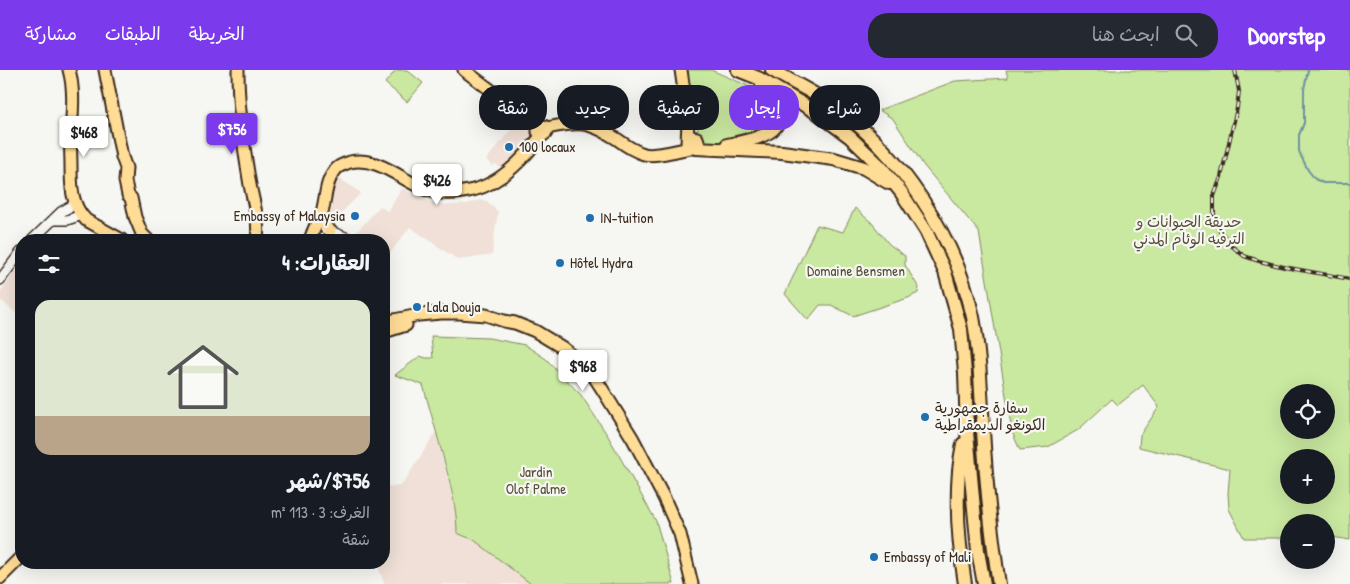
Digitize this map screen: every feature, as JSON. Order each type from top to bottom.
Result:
[{"type":"highway","points":[[693,143],[722,147],[764,134],[776,126],[779,109],[775,99],[758,85],[728,70]]},
{"type":"highway","points":[[738,70],[758,78],[816,112],[850,137],[881,167],[901,192],[926,231],[945,272],[956,306],[960,329],[977,541],[984,584]]},
{"type":"highway","points":[[772,70],[834,106],[867,133],[904,174],[920,196],[943,235],[964,284],[973,318],[978,350],[988,504],[999,584]]},
{"type":"highway","points":[[693,143],[822,156],[841,160],[864,168],[901,192]]},
{"type":"highway","points":[[965,584],[958,508],[961,453],[967,432]]},
{"type":"main road","points":[[69,70],[72,86],[71,180],[75,204],[86,220],[111,234]]},
{"type":"main road","points":[[105,70],[122,158],[126,168],[125,181],[128,195],[131,198],[135,217],[142,234]]},
{"type":"main road","points":[[238,70],[244,144],[258,220],[258,234]]},
{"type":"main road","points":[[464,70],[484,85]]},
{"type":"main road","points":[[547,129],[574,123],[588,124],[645,155],[669,152],[693,143],[681,70]]},
{"type":"main road","points":[[319,234],[327,186],[333,172],[340,166],[359,161],[374,163],[426,190],[443,194],[457,193],[479,188],[503,176],[528,151],[543,130]]},
{"type":"main road","points":[[315,234],[322,223]]},
{"type":"main road","points":[[390,321],[441,313],[486,316],[520,324],[548,338],[571,354],[595,378],[642,456],[677,526],[692,584]]},
{"type":"main road","points":[[390,330],[408,324],[435,320],[465,318],[481,320],[519,330],[536,337],[567,358],[596,389],[610,410],[649,481],[673,532],[682,561],[686,584]]},
{"type":"main road","points":[[0,578],[15,563]]},
{"type":"main road","points":[[2,584],[16,569]]},
{"type":"street","points":[[39,234],[61,212],[75,204]]},
{"type":"street","points":[[54,220],[67,220],[82,215]]},
{"type":"street","points":[[322,223],[340,234]]},
{"type":"street","points":[[0,280],[15,260]]},
{"type":"shaded area","name":"100 locaux","points":[[510,130],[529,130],[532,134],[533,139],[506,172],[495,164],[493,166],[486,160]]},
{"type":"shaded area","points":[[336,176],[361,193],[329,225],[324,211],[330,185]]},
{"type":"shaded area","points":[[402,188],[431,203],[448,205],[467,204],[479,200],[487,201],[498,212],[492,255],[458,260],[410,227],[390,253],[390,234],[355,234],[380,206],[388,212]]},
{"type":"shaded area","points":[[15,271],[15,312],[0,300],[0,292]]},
{"type":"shaded area","points":[[436,432],[457,517],[457,533],[474,540],[532,584],[385,584],[379,569],[390,569],[390,487],[400,486]]},
{"type":"green space","points":[[396,70],[407,70],[423,83],[407,102],[385,83]]},
{"type":"green space","points":[[687,70],[711,70],[746,85],[729,85],[729,130],[762,130],[727,144],[707,143],[702,139],[698,130],[719,130],[719,85],[690,85]]},
{"type":"green space","name":"حديقة الحيوانات و الترفيه الوئام المدني","points":[[1006,70],[1350,70],[1350,540],[1335,538],[1335,514],[1280,514],[1280,538],[1244,538],[1229,509],[1230,469],[1139,447],[1140,435],[1159,407],[1143,385],[1118,405],[1112,399],[1078,430],[1048,447],[1020,450],[1012,432],[979,232],[924,166],[893,119],[880,111],[955,81],[1008,78]]},
{"type":"green space","name":"Domaine Bensmen","points":[[855,208],[872,223],[889,244],[905,256],[905,265],[919,288],[918,293],[853,316],[831,305],[820,305],[808,320],[785,294],[817,225],[843,232]]},
{"type":"green space","name":"Jardin Olof Palme","points":[[431,336],[489,338],[525,345],[546,359],[581,395],[608,436],[656,521],[674,584],[531,584],[474,540],[457,533],[456,512],[449,479],[423,385],[395,375],[420,356],[433,358]]},
{"type":"waterway","points":[[1308,70],[1304,89],[1304,123],[1299,135],[1299,151],[1308,170],[1315,179],[1323,183],[1350,183]]},
{"type":"railway","points":[[1235,70],[1239,91],[1237,108],[1221,177],[1214,196],[1214,215],[1219,230],[1232,246],[1244,256],[1284,267],[1350,279]]},
{"type":"place","name":"100 locaux","points":[[509,147]]},
{"type":"place","name":"Embassy of Malaysia","points":[[355,216]]},
{"type":"place","name":"IN-tuition","points":[[590,218]]},
{"type":"place","name":"Hôtel Hydra","points":[[560,263]]},
{"type":"place","name":"Lala Douja","points":[[417,307]]},
{"type":"place","name":"سفارة جمهورية الكونغو الديمقراطية","points":[[925,417]]},
{"type":"place","name":"Embassy of Mali","points":[[874,557]]}]
